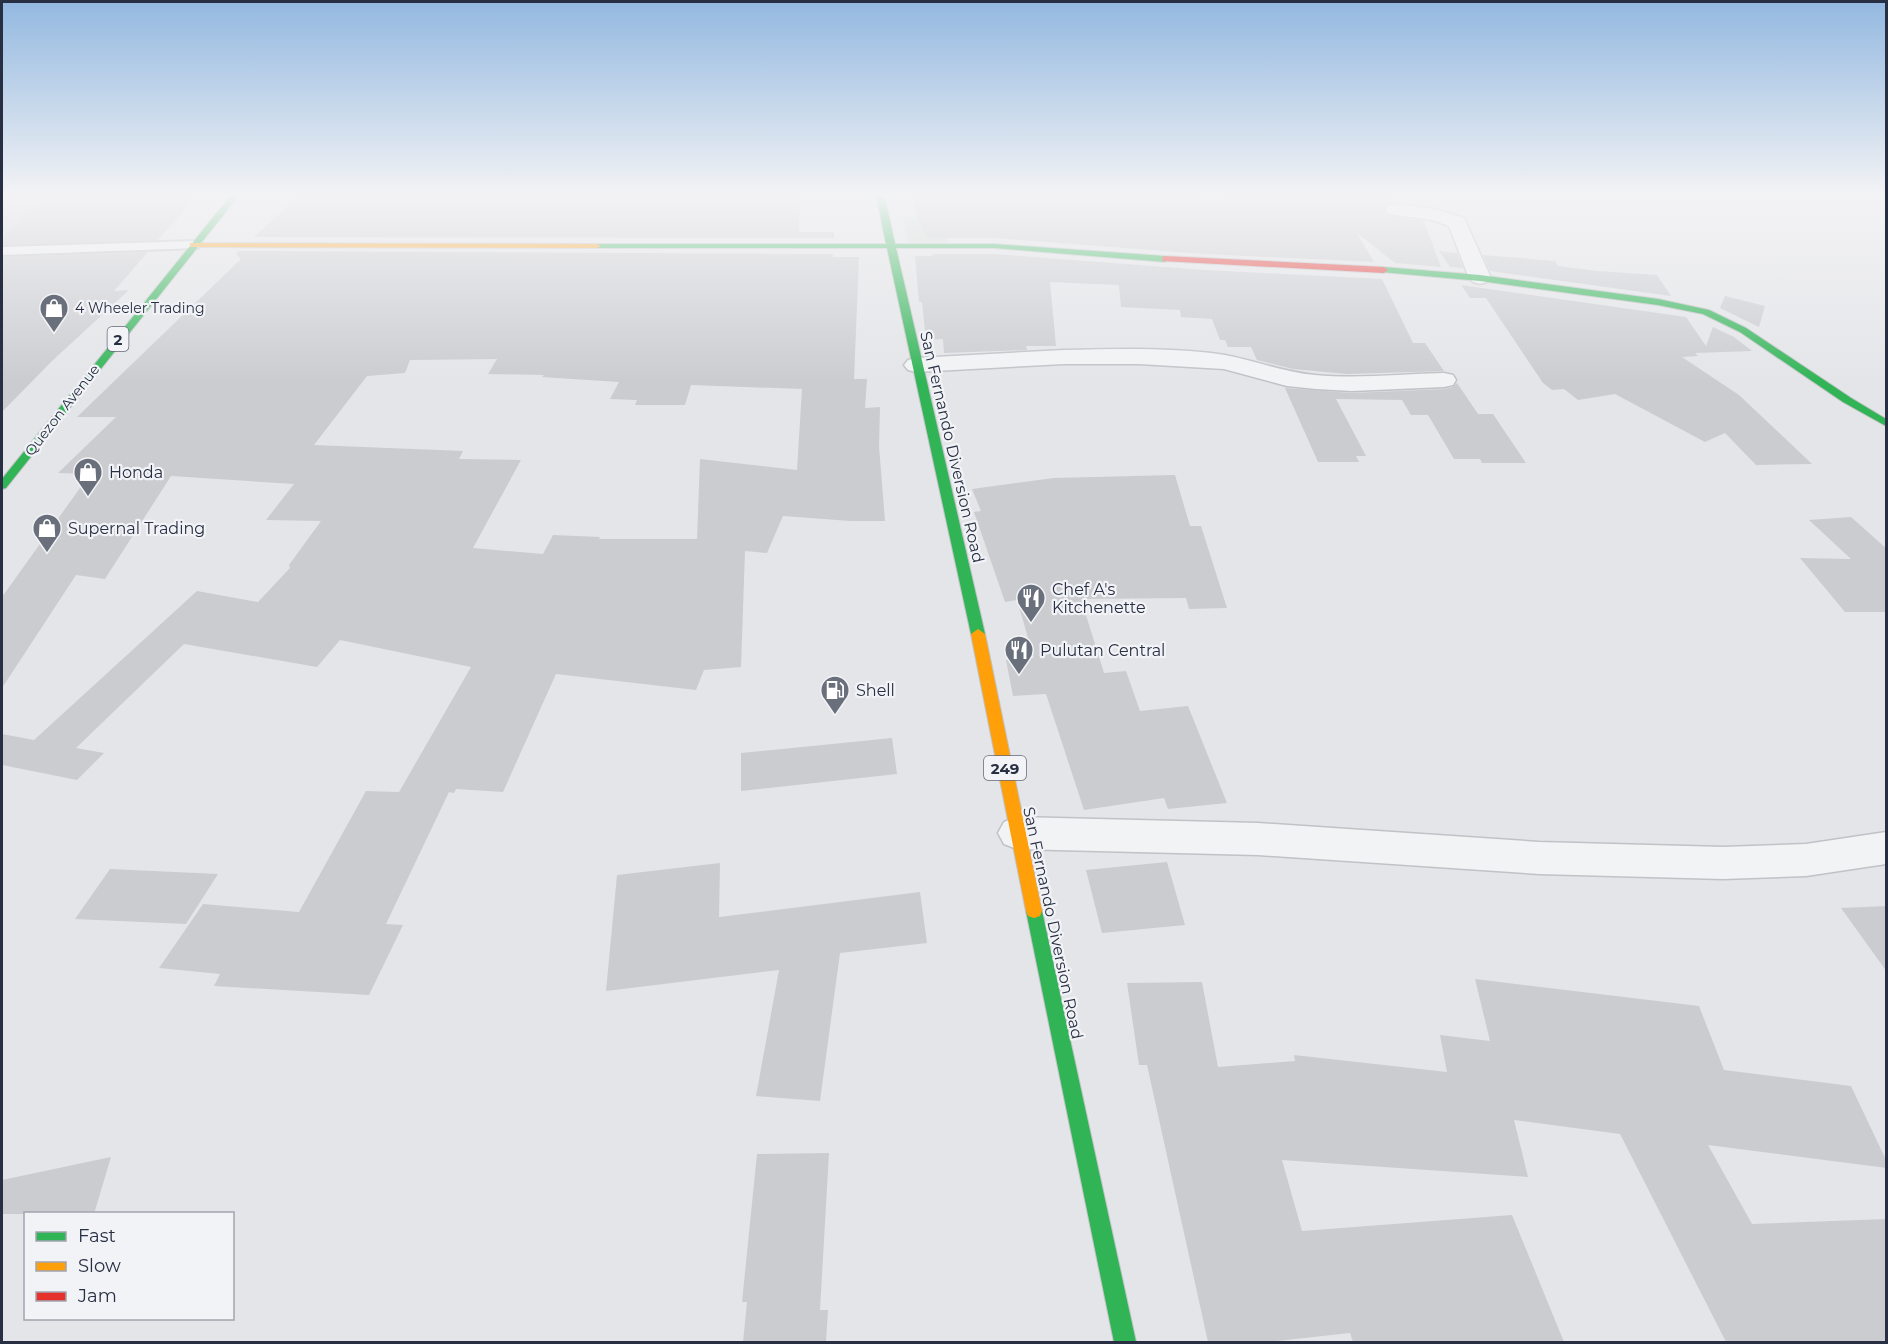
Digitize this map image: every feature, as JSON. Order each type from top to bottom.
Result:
[{"type":"main road","name":"Quezon Avenue","points":[[2,486],[184,257]]},
{"type":"main road","name":"San Fernando Diversion Road","points":[[894,257],[916,365],[988,677],[1017,832],[1125,1342]]},
{"type":"main road","points":[[1130,257],[1379,270],[1480,279],[1658,302],[1706,312],[1743,330],[1847,400],[1887,423]]},
{"type":"street","points":[[1471,257],[1480,279]]},
{"type":"street","points":[[916,365],[1022,359],[1159,358],[1228,363],[1281,378],[1316,382],[1444,380]]},
{"type":"street","points":[[1017,832],[1258,839],[1539,858],[1723,863],[1806,860],[1887,848]]},
{"type":"building","points":[[2,257],[144,257],[114,291],[129,290],[52,361],[2,412]]},
{"type":"building","points":[[239,257],[859,257],[854,379],[867,379],[865,408],[880,407],[879,446],[885,521],[783,516],[767,553],[745,551],[741,667],[704,670],[696,690],[556,674],[503,792],[456,789],[454,793],[449,792],[386,924],[403,925],[369,995],[214,986],[220,974],[159,968],[203,904],[299,912],[366,791],[399,792],[471,667],[340,640],[317,667],[184,644],[76,748],[104,753],[77,780],[2,765],[2,734],[34,740],[197,591],[258,602],[290,568],[289,565],[321,521],[266,520],[294,484],[171,476],[105,579],[76,575],[2,688],[2,597],[90,474],[58,473],[116,417],[77,417],[241,259]],"holes":[[[497,359],[488,374],[544,375],[542,377],[619,382],[610,399],[637,400],[635,405],[685,405],[691,385],[802,389],[797,470],[700,459],[697,539],[599,539],[600,537],[553,535],[543,554],[473,548],[521,460],[459,459],[463,451],[314,445],[367,376],[405,373],[410,360]]]},
{"type":"building","points":[[915,257],[1030,257],[1205,270],[1382,279],[1413,343],[1425,343],[1444,371],[1347,374],[1293,369],[1257,360],[1251,347],[1228,347],[1225,340],[1220,340],[1212,319],[1181,317],[1180,310],[1121,307],[1119,285],[1050,282],[1056,346],[1026,346],[1027,350],[944,353],[943,339],[926,340],[922,302],[919,302]]},
{"type":"building","points":[[1262,257],[1371,257],[1374,262]]},
{"type":"building","points":[[1387,257],[1437,257],[1441,267],[1395,263]]},
{"type":"building","points":[[1443,257],[1458,257],[1463,268],[1450,267]]},
{"type":"building","points":[[1484,257],[1555,261],[1558,266],[1657,275],[1671,296],[1490,271]]},
{"type":"building","points":[[1461,285],[1686,317],[1706,346],[1713,327],[1734,337],[1752,351],[1695,353],[1698,356],[1682,357],[1739,395],[1812,464],[1756,465],[1725,433],[1705,442],[1615,394],[1578,400],[1564,389],[1552,390],[1543,383],[1486,298],[1470,298]]},
{"type":"building","points":[[1725,296],[1765,306],[1759,327],[1720,308]]},
{"type":"building","points":[[1457,383],[1478,414],[1493,414],[1526,463],[1482,463],[1480,459],[1454,459],[1428,415],[1411,415],[1402,400],[1336,399],[1366,456],[1356,456],[1359,462],[1318,462],[1285,388],[1352,393],[1444,389],[1453,387]]},
{"type":"building","points":[[1175,475],[1190,526],[1201,526],[1227,608],[1189,609],[1186,598],[1081,599],[1104,673],[1126,671],[1140,711],[1188,706],[1227,803],[1168,809],[1164,798],[1084,810],[1046,694],[1013,696],[1006,660],[1034,658],[1017,600],[1005,602],[974,512],[981,511],[972,489],[1054,478]]},
{"type":"building","points":[[1851,517],[1887,549],[1887,612],[1845,612],[1800,558],[1851,559],[1809,520]]},
{"type":"building","points":[[892,738],[897,774],[741,791],[741,753]]},
{"type":"building","points":[[1167,862],[1185,925],[1102,933],[1086,870]]},
{"type":"building","points":[[720,863],[719,917],[920,892],[927,943],[840,953],[820,1101],[756,1096],[779,970],[606,991],[617,875]]},
{"type":"building","points":[[110,869],[218,874],[186,924],[75,919]]},
{"type":"building","points":[[1887,906],[1887,972],[1841,908]]},
{"type":"building","points":[[1475,979],[1699,1006],[1724,1070],[1851,1086],[1887,1162],[1887,1168],[1708,1145],[1752,1224],[1887,1219],[1887,1342],[1726,1342],[1620,1134],[1514,1120],[1528,1177],[1282,1160],[1302,1231],[1512,1215],[1564,1342],[1353,1342],[1350,1333],[1267,1342],[1208,1342],[1147,1065],[1139,1065],[1127,983],[1202,982],[1218,1067],[1295,1061],[1294,1055],[1447,1072],[1440,1035],[1490,1041]]},
{"type":"building","points":[[829,1153],[820,1310],[828,1310],[826,1342],[743,1342],[747,1302],[742,1302],[757,1154]]},
{"type":"building","points":[[111,1157],[95,1212],[2,1214],[2,1180]]},
{"type":"traffic: fast","points":[[2,486],[186,257]]},
{"type":"traffic: fast","points":[[893,257],[978,634]]},
{"type":"traffic: fast","points":[[1135,257],[1165,259]]},
{"type":"traffic: fast","points":[[1384,270],[1480,278],[1658,302],[1706,312],[1743,330],[1847,400],[1886,423]]},
{"type":"traffic: fast","points":[[1034,911],[1125,1342]]},
{"type":"traffic: slow","points":[[978,634],[1034,911]]},
{"type":"traffic: jam","points":[[1165,259],[1384,270]]},
{"type":"place","name":"4 Wheeler Trading","points":[[54,334]]},
{"type":"place","name":"Honda","points":[[88,498]]},
{"type":"place","name":"Supernal Trading","points":[[47,554]]},
{"type":"place","name":"Chef A's Kitchenette","points":[[1031,624]]},
{"type":"place","name":"Pulutan Central","points":[[1019,676]]},
{"type":"place","name":"Shell","points":[[835,716]]}]
